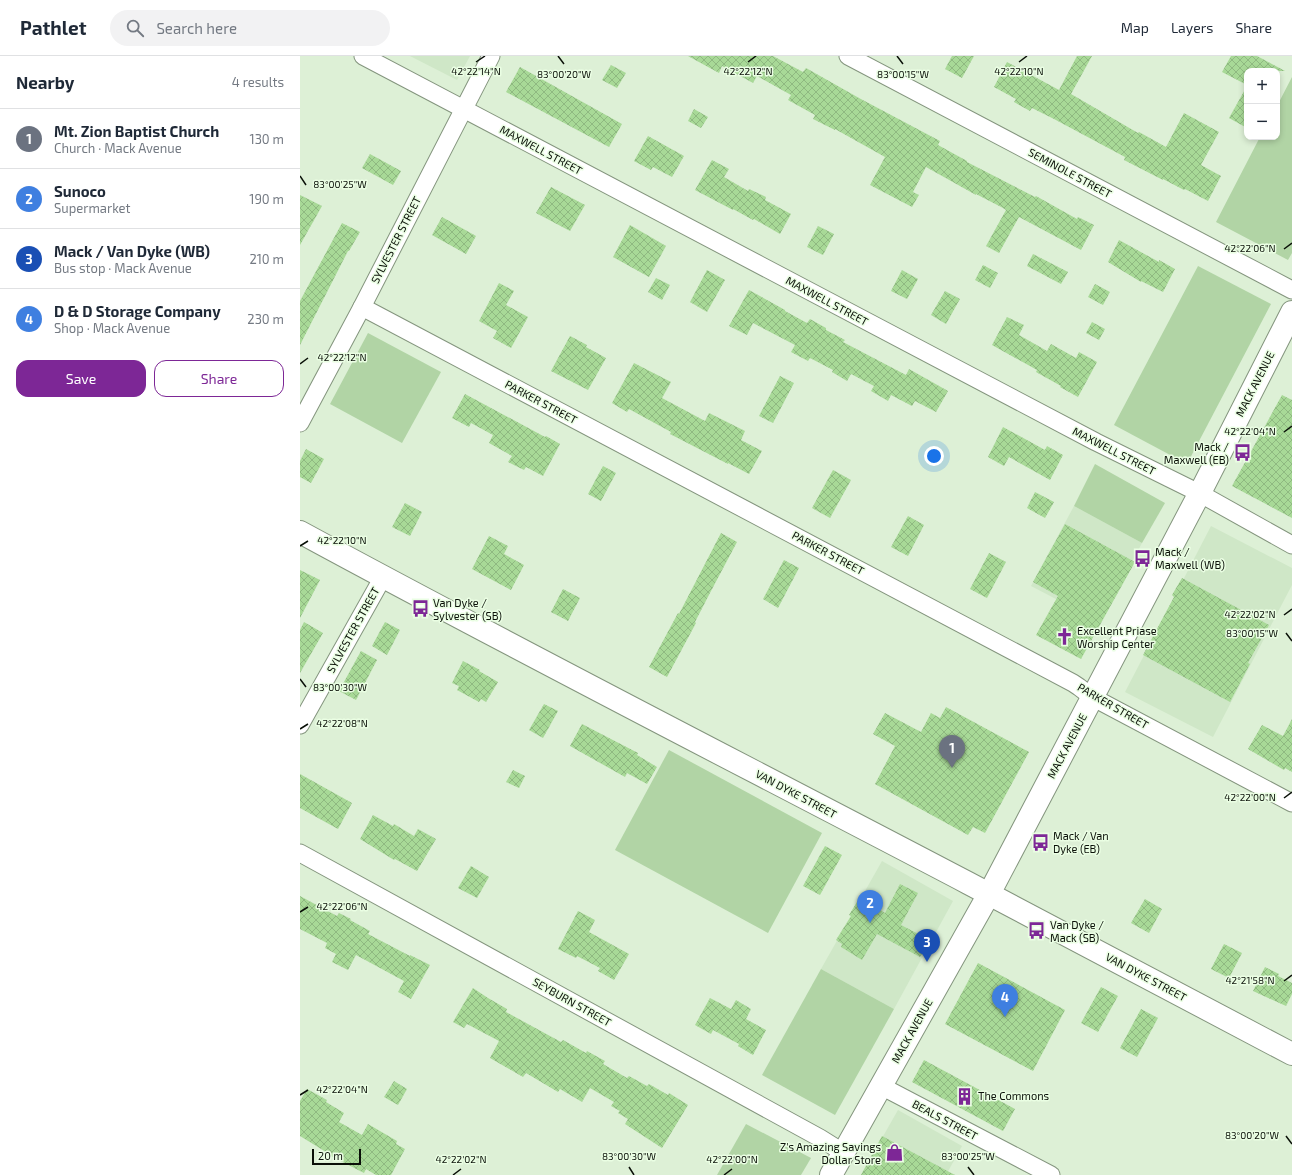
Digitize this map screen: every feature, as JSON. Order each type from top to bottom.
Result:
[{"type":"main road","name":"MACK AVENUE","points":[[831,1175],[989,894],[1199,493],[1286,337],[1292,312]]},
{"type":"main road","name":"VAN DYKE STREET","points":[[300,532],[1292,1054]]},
{"type":"street","name":"MAXWELL STREET","points":[[363,56],[1081,435],[1199,493],[1292,546]]},
{"type":"street","name":"SYLVESTER STREET","points":[[300,423],[362,307],[491,56]]},
{"type":"street","name":"SEMINOLE STREET","points":[[848,56],[1292,290]]},
{"type":"street","name":"PARKER STREET","points":[[362,307],[1066,679],[1092,697],[1292,803]]},
{"type":"street","name":"SYLVESTER STREET","points":[[300,725],[383,577]]},
{"type":"street","name":"SEYBURN STREET","points":[[300,853],[813,1134],[844,1153]]},
{"type":"street","name":"BEALS STREET","points":[[881,1086],[1051,1175]]},
{"type":"shaded area","points":[[410,56],[470,56],[457,80]]},
{"type":"shaded area","points":[[1292,77],[1292,253],[1288,260],[1216,222],[1258,140],[1280,140],[1280,100]]},
{"type":"shaded area","points":[[1198,266],[1271,304],[1187,464],[1114,425]]},
{"type":"shaded area","points":[[368,333],[441,372],[402,443],[330,404]]},
{"type":"shaded area","points":[[1095,464],[1165,503],[1142,543],[1074,506]]},
{"type":"shaded area","points":[[1074,506],[1142,543],[1100,622],[1031,586]]},
{"type":"shaded area","points":[[1211,526],[1292,568],[1292,585],[1213,737],[1125,692]]},
{"type":"shaded area","points":[[669,750],[822,833],[768,933],[615,850]]},
{"type":"shaded area","points":[[882,861],[953,901],[894,1009],[821,969]]},
{"type":"shaded area","points":[[821,969],[894,1009],[835,1115],[762,1075]]},
{"type":"shaded area","points":[[898,1110],[962,1146],[946,1175],[861,1175]]},
{"type":"shaded area","points":[[746,1124],[811,1158],[801,1175],[717,1175]]},
{"type":"building","points":[[688,56],[773,56],[803,72],[806,68],[940,141],[938,145],[967,162],[1035,197],[1036,196],[1077,219],[1078,217],[1094,225],[1081,250],[1019,217],[999,253],[986,246],[1006,210],[1003,208],[976,195],[926,167],[913,192],[919,195],[912,207],[870,185],[885,157],[835,129],[813,119],[815,115],[788,100],[791,95],[757,76],[753,83],[722,66],[719,73]]},
{"type":"building","points":[[952,56],[974,56],[962,78],[945,69]]},
{"type":"building","points":[[1077,56],[1092,56],[1071,94],[1138,133],[1139,132],[1166,147],[1184,113],[1219,132],[1201,165],[1221,176],[1208,201],[1124,160],[1125,157],[1054,119],[1032,108],[1030,111],[1014,102],[1016,99],[994,87],[1007,62],[1059,90]]},
{"type":"building","points":[[1231,56],[1257,56],[1279,68],[1244,68],[1244,83],[1222,72]]},
{"type":"building","points":[[611,65],[626,73],[617,88],[602,80]]},
{"type":"building","points":[[520,67],[622,124],[609,147],[506,92]]},
{"type":"building","points":[[1244,91],[1244,126],[1229,118]]},
{"type":"building","points":[[694,109],[708,117],[701,128],[688,121]]},
{"type":"building","points":[[648,136],[684,156],[672,177],[653,167],[651,170],[634,161]]},
{"type":"building","points":[[370,154],[401,171],[393,185],[362,168]]},
{"type":"building","points":[[712,160],[729,169],[724,177],[748,191],[749,189],[766,197],[765,200],[791,214],[780,234],[754,219],[753,220],[695,190]]},
{"type":"building","points":[[551,187],[585,205],[570,231],[536,213]]},
{"type":"building","points":[[300,195],[322,206],[300,245]]},
{"type":"building","points":[[442,217],[476,236],[466,254],[432,235]]},
{"type":"building","points":[[342,223],[360,232],[348,251],[300,345],[300,301]]},
{"type":"building","points":[[630,225],[666,246],[649,277],[613,257]]},
{"type":"building","points":[[818,226],[834,234],[823,255],[807,247]]},
{"type":"building","points":[[1119,240],[1175,269],[1163,292],[1141,282],[1108,262]]},
{"type":"building","points":[[1033,254],[1068,272],[1061,284],[1027,266]]},
{"type":"building","points":[[983,265],[998,273],[990,288],[975,280]]},
{"type":"building","points":[[707,270],[725,280],[707,312],[690,302]]},
{"type":"building","points":[[902,270],[918,279],[907,299],[891,291]]},
{"type":"building","points":[[656,278],[670,285],[662,300],[648,292]]},
{"type":"building","points":[[499,283],[514,291],[506,305],[528,317],[511,348],[493,338],[497,331],[479,321]]},
{"type":"building","points":[[1095,284],[1110,292],[1103,305],[1088,297]]},
{"type":"building","points":[[749,290],[807,323],[810,319],[826,328],[826,330],[845,340],[843,342],[906,375],[909,369],[948,391],[936,412],[915,401],[912,406],[891,395],[888,401],[871,391],[874,386],[851,374],[847,381],[832,372],[833,370],[810,358],[808,361],[791,352],[795,345],[753,323],[747,335],[729,326]]},
{"type":"building","points":[[945,291],[960,299],[946,324],[931,315]]},
{"type":"building","points":[[1007,317],[1024,325],[1019,335],[1047,351],[1051,344],[1076,358],[1079,352],[1097,362],[1078,397],[1036,372],[1037,370],[992,345]]},
{"type":"building","points":[[1092,322],[1105,329],[1099,340],[1086,333]]},
{"type":"building","points":[[570,336],[606,358],[588,390],[551,371]]},
{"type":"building","points":[[634,363],[671,382],[662,398],[705,421],[709,413],[745,431],[741,440],[762,451],[749,474],[670,434],[671,432],[629,409],[627,412],[612,403]]},
{"type":"building","points":[[780,376],[794,383],[773,423],[759,416]]},
{"type":"building","points":[[465,394],[560,444],[543,476],[526,467],[524,470],[508,462],[512,456],[489,443],[493,435],[471,423],[469,427],[452,418]]},
{"type":"building","points":[[1282,395],[1292,400],[1292,518],[1232,486]]},
{"type":"building","points":[[1003,427],[1045,450],[1047,446],[1063,455],[1050,480],[1009,457],[1004,466],[988,457]]},
{"type":"building","points":[[306,449],[324,459],[311,483],[300,477],[300,461]]},
{"type":"building","points":[[603,466],[616,473],[601,501],[588,494]]},
{"type":"building","points":[[833,470],[851,480],[830,518],[812,508]]},
{"type":"building","points":[[1035,492],[1054,502],[1045,518],[1027,508]]},
{"type":"building","points":[[405,503],[422,512],[410,536],[392,527]]},
{"type":"building","points":[[908,516],[924,525],[908,556],[891,547]]},
{"type":"building","points":[[1065,524],[1135,562],[1081,659],[1036,635],[1058,596],[1033,582]]},
{"type":"building","points":[[721,533],[737,542],[667,677],[649,667],[678,613],[679,614]]},
{"type":"building","points":[[489,536],[508,546],[504,554],[524,565],[511,590],[472,569]]},
{"type":"building","points":[[989,553],[1006,562],[987,598],[970,589]]},
{"type":"building","points":[[784,560],[799,568],[778,608],[763,599]]},
{"type":"building","points":[[300,570],[320,580],[300,618]]},
{"type":"building","points":[[1182,578],[1269,625],[1248,663],[1250,664],[1230,702],[1143,655],[1174,597],[1172,595]]},
{"type":"building","points":[[563,589],[580,598],[568,621],[551,612]]},
{"type":"building","points":[[304,622],[323,633],[300,673],[300,630]]},
{"type":"building","points":[[385,622],[400,630],[387,655],[372,646]]},
{"type":"building","points":[[361,651],[377,660],[356,700],[339,691]]},
{"type":"building","points":[[463,661],[498,682],[486,702],[481,699],[479,702],[457,690],[459,686],[452,683]]},
{"type":"building","points":[[544,704],[558,711],[543,738],[529,730]]},
{"type":"building","points":[[946,707],[1029,752],[985,833],[973,827],[968,835],[875,784],[895,746],[873,734],[885,713],[921,732],[931,713],[940,718]]},
{"type":"building","points":[[1292,719],[1292,772],[1285,768],[1284,770],[1248,749],[1262,725],[1283,736]]},
{"type":"building","points":[[582,724],[638,753],[637,755],[657,767],[647,784],[627,773],[625,777],[570,746]]},
{"type":"building","points":[[513,770],[525,776],[519,788],[506,782]]},
{"type":"building","points":[[300,774],[352,803],[338,829],[300,808]]},
{"type":"building","points":[[373,815],[393,826],[394,824],[414,836],[418,829],[436,839],[417,871],[395,859],[394,860],[360,839]]},
{"type":"building","points":[[825,846],[842,855],[820,895],[803,886]]},
{"type":"building","points":[[471,866],[489,877],[477,898],[458,888]]},
{"type":"building","points":[[900,884],[918,893],[901,925],[930,940],[920,957],[877,934],[862,960],[841,947],[842,944],[836,940],[851,916],[849,915],[860,897],[885,913]]},
{"type":"building","points":[[300,896],[337,916],[339,913],[351,919],[350,920],[370,931],[368,934],[430,965],[411,999],[398,992],[404,981],[356,955],[348,970],[332,962],[336,954],[325,948],[327,943],[300,929]]},
{"type":"building","points":[[1145,899],[1162,909],[1149,933],[1131,923]]},
{"type":"building","points":[[578,911],[595,920],[589,932],[629,954],[614,980],[598,971],[600,968],[577,956],[576,958],[558,949]]},
{"type":"building","points":[[1224,944],[1242,953],[1229,978],[1211,969]]},
{"type":"building","points":[[978,963],[1065,1010],[1033,1071],[945,1024]]},
{"type":"building","points":[[1265,967],[1292,983],[1292,994],[1286,1006],[1253,991]]},
{"type":"building","points":[[1101,987],[1118,996],[1098,1032],[1081,1023]]},
{"type":"building","points":[[473,988],[507,1009],[506,1012],[561,1042],[563,1040],[586,1053],[587,1051],[605,1061],[603,1064],[627,1078],[629,1076],[647,1086],[649,1084],[668,1095],[669,1093],[688,1105],[662,1148],[625,1124],[628,1119],[618,1113],[620,1111],[611,1106],[614,1102],[590,1088],[582,1102],[560,1089],[558,1092],[526,1073],[523,1077],[490,1058],[499,1041],[467,1024],[464,1028],[453,1022]]},
{"type":"building","points":[[710,998],[731,1009],[736,1000],[751,1009],[746,1019],[766,1030],[753,1055],[738,1046],[739,1044],[713,1030],[711,1034],[695,1025]]},
{"type":"building","points":[[1141,1009],[1158,1018],[1137,1057],[1120,1048]]},
{"type":"building","name":"The Commons","points":[[924,1060],[1015,1109],[1003,1131],[912,1082]]},
{"type":"building","points":[[394,1081],[407,1089],[398,1105],[384,1097]]},
{"type":"building","points":[[307,1089],[327,1100],[326,1102],[344,1113],[339,1122],[362,1135],[368,1124],[397,1141],[396,1144],[405,1149],[391,1175],[376,1175],[366,1169],[364,1173],[325,1153],[326,1152],[300,1136],[300,1101]]},
{"type":"building","name":"Z's Amazing Savings Dollar Store","points":[[882,1136],[955,1175],[861,1175]]},
{"type":"place","name":"Mack / Maxwell (EB)","points":[[1242,453]]},
{"type":"place","name":"Mack / Maxwell (WB)","points":[[1142,558]]},
{"type":"place","name":"Van Dyke / Sylvester (SB)","points":[[420,609]]},
{"type":"place","name":"Excellent Priase Worship Center","points":[[1064,637]]},
{"type":"place","name":"Mt. Zion Baptist Church","points":[[952,768]]},
{"type":"place","name":"Mack / Van Dyke (EB)","points":[[1040,842]]},
{"type":"place","name":"Sunoco","points":[[870,923]]},
{"type":"place","name":"Van Dyke / Mack (SB)","points":[[1037,931]]},
{"type":"place","name":"Mack / Van Dyke (WB)","points":[[927,962]]},
{"type":"place","name":"D & D Storage Company","points":[[1005,1017]]},
{"type":"place","name":"The Commons","points":[[965,1096]]},
{"type":"place","name":"Z's Amazing Savings Dollar Store","points":[[894,1153]]}]
